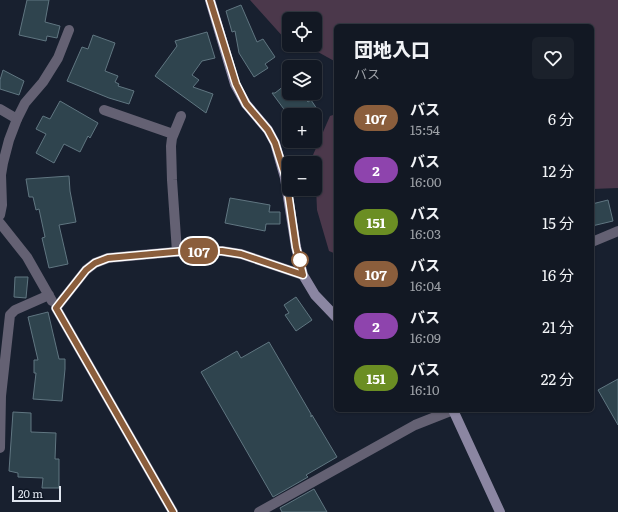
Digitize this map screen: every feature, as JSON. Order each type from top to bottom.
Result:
[{"type":"street","points":[[210,0],[236,84],[246,104],[268,130],[275,143],[286,178],[296,247],[303,275],[315,295],[334,315]]},
{"type":"street","points":[[0,215],[2,205],[1,175],[9,140],[25,103],[43,82],[58,58],[69,30]]},
{"type":"street","points":[[0,109],[17,119]]},
{"type":"street","points":[[104,110],[173,134]]},
{"type":"street","points":[[177,252],[171,146],[173,134],[181,116]]},
{"type":"street","points":[[0,223],[27,257],[173,512]]},
{"type":"street","points":[[594,241],[618,230]]},
{"type":"street","points":[[56,308],[86,270],[95,263],[108,258],[177,252],[222,251],[241,254],[303,275]]},
{"type":"street","points":[[0,448],[1,396],[10,316],[15,310],[49,296]]},
{"type":"street","points":[[259,512],[415,425],[448,412]]},
{"type":"street","points":[[454,412],[500,512]]},
{"type":"shaded area","points":[[250,0],[618,0],[618,188],[594,189],[594,24],[334,24],[334,61],[318,52],[322,52],[322,12],[282,12],[282,36]]},
{"type":"shaded area","points":[[334,115],[334,253],[329,251],[317,210],[316,196],[322,196],[322,156],[313,155],[316,148],[322,148],[322,134],[330,116]]},
{"type":"building","points":[[27,0],[49,0],[45,22],[60,26],[57,38],[47,36],[46,41],[19,35]]},
{"type":"building","points":[[241,5],[257,42],[263,39],[275,57],[265,64],[268,68],[254,77],[239,53],[235,31],[232,32],[226,11]]},
{"type":"building","points":[[207,32],[215,58],[202,61],[192,75],[199,80],[193,87],[213,94],[206,113],[155,76],[177,46],[175,41]]},
{"type":"building","points":[[93,35],[115,43],[105,71],[118,76],[115,82],[119,84],[118,86],[134,91],[129,104],[109,98],[67,81],[82,47],[88,49]]},
{"type":"building","points":[[3,70],[24,81],[19,95],[0,89],[0,80]]},
{"type":"building","points":[[282,88],[282,100],[306,100],[308,102],[311,100],[316,108],[283,108],[272,93],[275,93]]},
{"type":"building","points":[[60,101],[98,123],[90,138],[88,136],[80,152],[64,144],[54,163],[36,153],[46,134],[36,129],[43,116],[50,119]]},
{"type":"building","points":[[69,176],[70,191],[76,222],[59,225],[68,264],[49,268],[42,238],[45,237],[39,209],[36,210],[33,197],[29,197],[26,179]]},
{"type":"building","points":[[230,198],[270,205],[269,212],[280,212],[280,224],[266,224],[265,231],[225,223]]},
{"type":"building","points":[[608,200],[613,221],[594,226],[594,204]]},
{"type":"building","points":[[15,277],[28,277],[26,298],[14,297]]},
{"type":"building","points":[[296,297],[312,320],[296,331],[285,315],[289,313],[284,305]]},
{"type":"building","points":[[48,312],[59,359],[65,359],[62,401],[33,399],[36,373],[34,373],[34,360],[38,360],[28,317]]},
{"type":"building","points":[[269,342],[311,414],[311,417],[312,415],[337,457],[306,475],[308,477],[273,497],[201,372],[237,351],[241,358]]},
{"type":"building","points":[[618,379],[618,425],[598,390]]},
{"type":"building","points":[[13,412],[31,413],[31,432],[56,433],[55,459],[59,459],[59,488],[42,488],[43,478],[18,477],[18,473],[9,471]]},
{"type":"building","points":[[314,489],[327,512],[282,512],[280,508]]},
{"type":"bus line","name":"107","points":[[173,512],[56,308],[86,270],[95,263],[108,258],[130,255],[185,251],[222,251],[241,254],[303,275],[296,247],[286,178],[275,143],[268,130],[246,104],[236,84],[210,0]]}]
